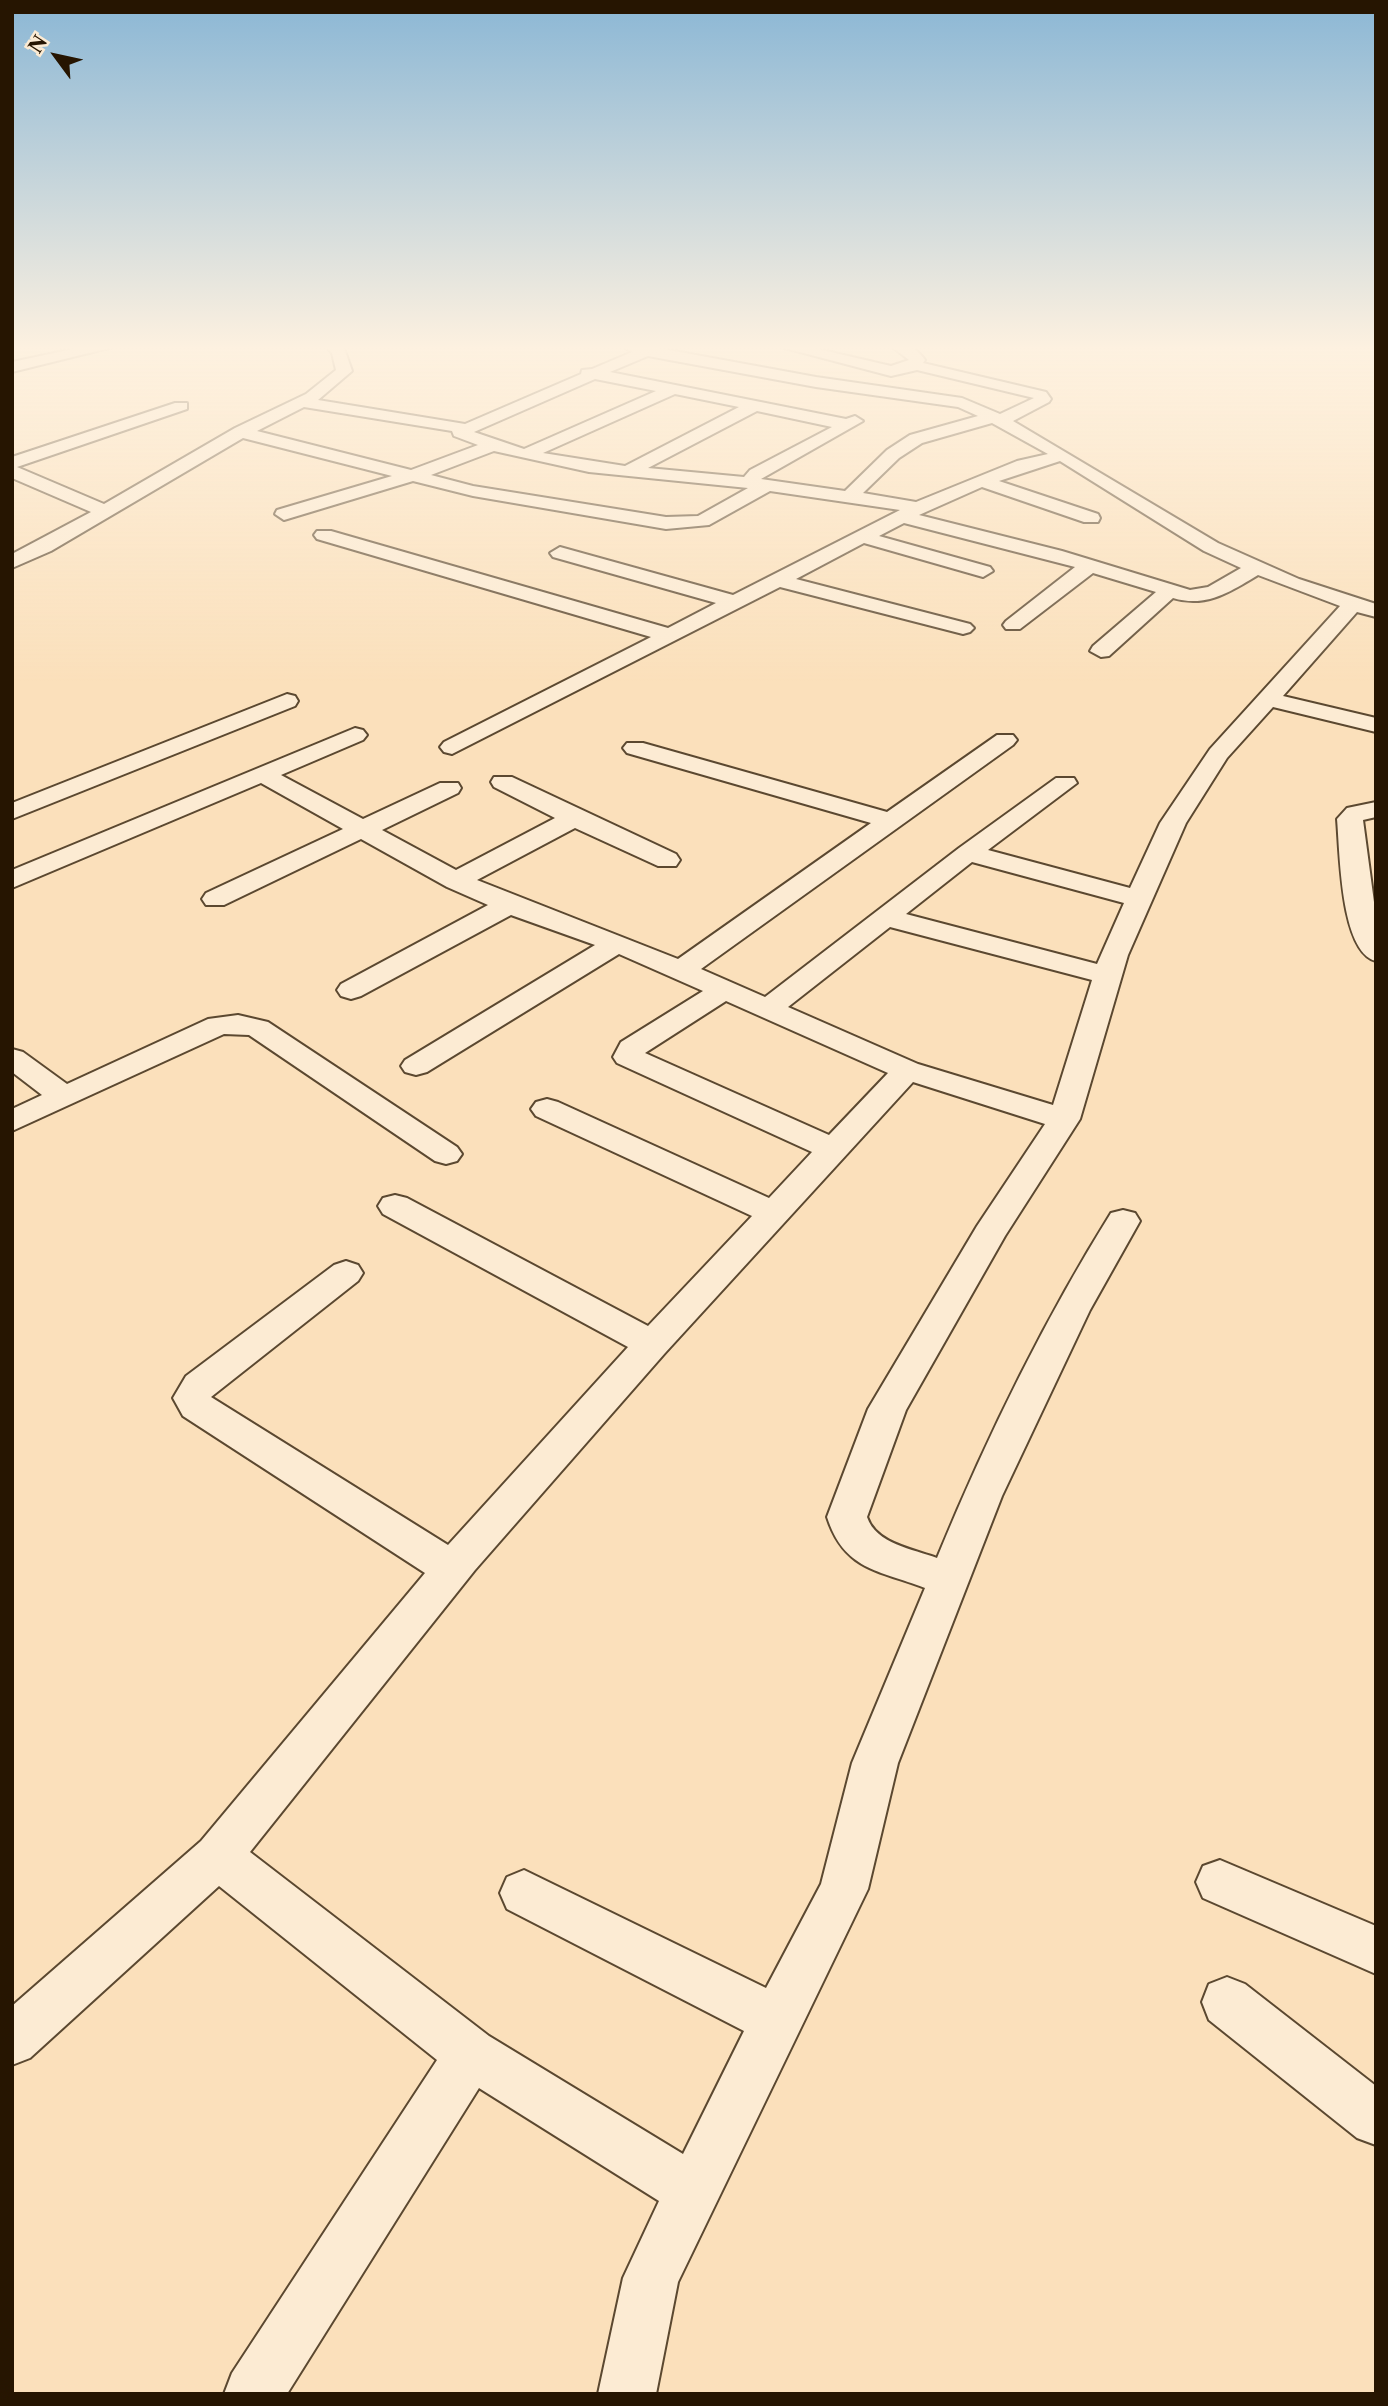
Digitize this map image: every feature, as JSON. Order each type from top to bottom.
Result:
[{"type":"street","points":[[12,562],[196,458]]},
{"type":"street","points":[[352,458],[473,491],[666,523],[702,521],[767,485]]},
{"type":"street","points":[[284,514],[411,476],[458,458]]},
{"type":"street","points":[[546,458],[629,471],[850,496],[1169,591],[1199,597],[1257,567]]},
{"type":"street","points":[[629,471],[653,458]]},
{"type":"street","points":[[748,483],[757,474],[787,458]]},
{"type":"street","points":[[850,496],[889,458]]},
{"type":"street","points":[[453,747],[911,512],[1023,465],[1050,458]]},
{"type":"street","points":[[948,1579],[867,1549],[853,1535],[847,1517],[887,1409],[989,1234],[1064,1119],[1108,976],[1173,823],[1219,754],[1269,699],[1365,607],[1257,567],[1212,547],[1067,458]]},
{"type":"street","points":[[12,471],[105,511]]},
{"type":"street","points":[[982,481],[1091,518]]},
{"type":"street","points":[[324,536],[669,635]]},
{"type":"street","points":[[863,537],[983,571]]},
{"type":"street","points":[[560,553],[734,602]]},
{"type":"street","points":[[1013,625],[1089,566]]},
{"type":"street","points":[[777,580],[963,628]]},
{"type":"street","points":[[1101,651],[1169,591]]},
{"type":"street","points":[[1269,699],[1376,725]]},
{"type":"street","points":[[12,812],[287,701]]},
{"type":"street","points":[[12,880],[355,734]]},
{"type":"street","points":[[680,971],[1005,740]]},
{"type":"street","points":[[635,748],[890,821]]},
{"type":"street","points":[[264,775],[456,881],[509,905],[617,943],[906,1070],[1064,1119]]},
{"type":"street","points":[[503,782],[667,860]]},
{"type":"street","points":[[766,1010],[968,853],[1065,783]]},
{"type":"street","points":[[215,899],[449,789]]},
{"type":"street","points":[[1376,809],[1356,813],[1350,819],[1359,906],[1371,948],[1376,953]]},
{"type":"street","points":[[456,881],[574,818]]},
{"type":"street","points":[[968,853],[1139,899]]},
{"type":"street","points":[[351,990],[509,905]]},
{"type":"street","points":[[886,917],[1108,976]]},
{"type":"street","points":[[415,1066],[617,943]]},
{"type":"street","points":[[723,991],[632,1048],[628,1057],[833,1149]]},
{"type":"street","points":[[12,1121],[218,1025],[238,1024],[258,1028],[446,1154]]},
{"type":"street","points":[[12,1058],[64,1096]]},
{"type":"street","points":[[12,2040],[218,1856],[452,1569],[652,1344],[906,1070]]},
{"type":"street","points":[[547,1109],[774,1213]]},
{"type":"street","points":[[395,1206],[652,1344]]},
{"type":"street","points":[[627,2394],[651,2278],[776,2020],[844,1889],[875,1763],[982,1496],[1072,1310],[1123,1221]]},
{"type":"street","points":[[346,1273],[200,1386],[191,1398],[196,1406],[452,1569]]},
{"type":"street","points":[[218,1856],[471,2054],[693,2191]]},
{"type":"street","points":[[1220,1882],[1376,1950]]},
{"type":"street","points":[[524,1893],[776,2020]]},
{"type":"street","points":[[1227,2003],[1376,2119]]},
{"type":"street","points":[[253,2394],[471,2054]]}]
